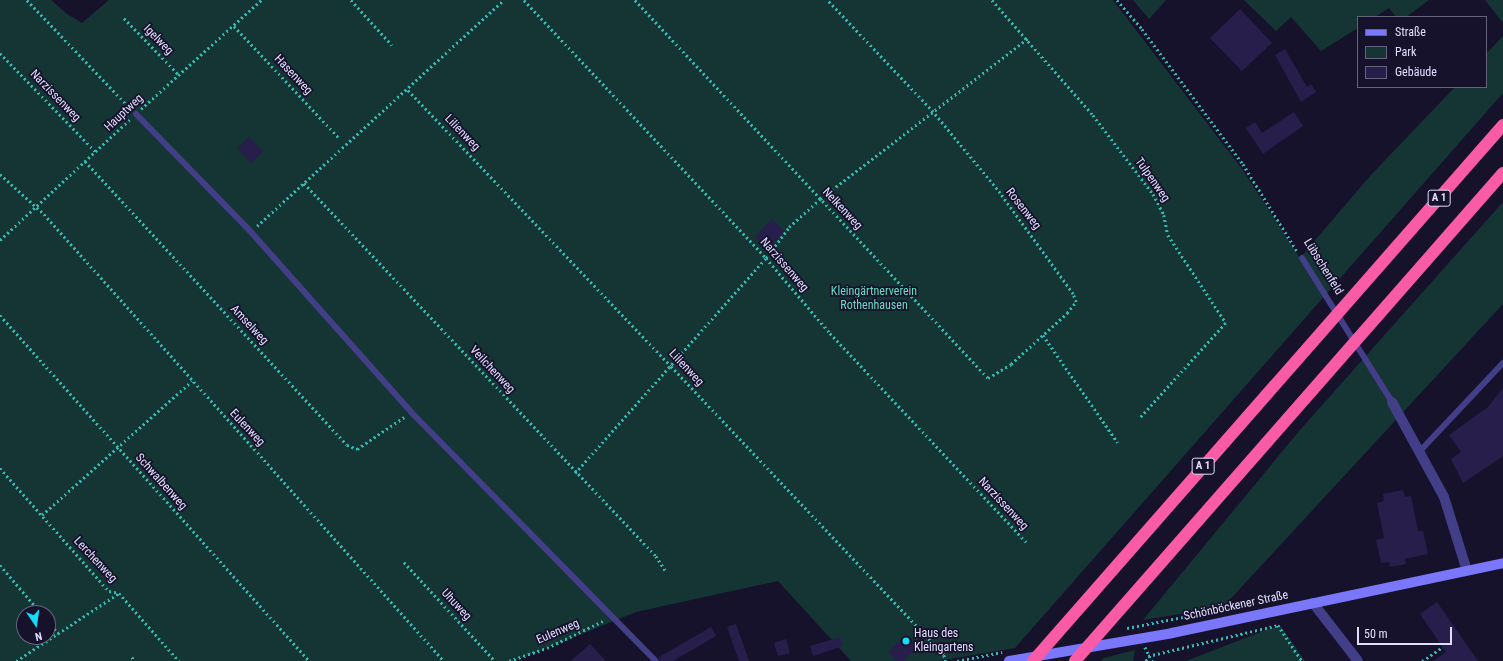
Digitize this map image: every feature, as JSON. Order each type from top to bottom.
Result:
[{"type":"highway","name":"A 1","points":[[1033,661],[1503,125]]},
{"type":"highway","name":"A 1","points":[[1075,661],[1503,174]]},
{"type":"main road","name":"Schönböckener Straße","points":[[1010,656],[1172,633],[1503,563]]},
{"type":"street","name":"Lübschenfeld","points":[[1392,402],[1420,450],[1444,497],[1467,570]]},
{"type":"street","points":[[1313,603],[1358,661]]},
{"type":"lane","points":[[136,114],[250,231],[411,412],[656,661]]},
{"type":"lane","name":"Lübschenfeld","points":[[1302,258],[1392,402]]},
{"type":"lane","points":[[1420,450],[1503,363]]},
{"type":"path","points":[[27,0],[136,114]]},
{"type":"path","name":"Hauptweg","points":[[0,240],[234,26],[260,0]]},
{"type":"path","points":[[351,0],[392,45]]},
{"type":"path","points":[[250,231],[408,90],[504,0]]},
{"type":"path","name":"Narzissenweg","points":[[524,0],[766,258],[830,333],[1028,544]]},
{"type":"path","name":"Nelkenweg","points":[[635,0],[988,378],[1011,364],[1043,335]]},
{"type":"path","name":"Rosenweg","points":[[827,0],[933,112],[1000,193],[1073,294],[1076,302],[1043,335]]},
{"type":"path","name":"Tulpenweg","points":[[992,0],[1028,38],[1092,115],[1153,194],[1164,214],[1168,235],[1226,323],[1141,417]]},
{"type":"path","name":"Lübschenfeld","points":[[1117,0],[1142,29],[1243,164],[1302,258]]},
{"type":"path","name":"Igelweg","points":[[124,18],[179,75]]},
{"type":"path","name":"Hasenweg","points":[[234,26],[339,138]]},
{"type":"path","points":[[575,473],[766,258],[789,227],[820,199],[1028,38]]},
{"type":"path","name":"Narzissenweg","points":[[0,52],[96,152]]},
{"type":"path","name":"Lilienweg","points":[[408,90],[944,655],[946,661]]},
{"type":"path","name":"Amselweg","points":[[85,161],[348,445],[357,449],[411,412]]},
{"type":"path","name":"Eulenweg","points":[[0,174],[36,207],[444,661]]},
{"type":"path","name":"Veilchenweg","points":[[304,183],[575,473],[656,556],[665,570]]},
{"type":"path","name":"Schwalbenweg","points":[[0,315],[308,661]]},
{"type":"path","points":[[1043,335],[1118,443]]},
{"type":"path","points":[[42,515],[192,382]]},
{"type":"path","name":"Lerchenweg","points":[[0,468],[109,591],[119,593],[179,661]]},
{"type":"path","name":"Uhuweg","points":[[404,562],[495,661]]},
{"type":"path","points":[[0,565],[34,605]]},
{"type":"path","points":[[16,661],[119,593]]},
{"type":"path","points":[[1124,629],[1253,603]]},
{"type":"path","name":"Eulenweg","points":[[509,661],[547,648],[612,615]]},
{"type":"path","points":[[1148,656],[1278,625],[1302,661]]},
{"type":"path","points":[[1422,661],[1443,647]]},
{"type":"path","points":[[957,661],[1010,656]]},
{"type":"path","points":[[1146,661],[1148,656]]},
{"type":"path","points":[[1148,656],[1152,661]]},
{"type":"path","points":[[132,657],[135,661]]},
{"type":"green space","name":"Kleingärtnerverein Rothenhausen","points":[[0,0],[51,0],[67,14],[82,23],[109,0],[1113,0],[1242,169],[1300,258],[1370,176],[1454,88],[1487,88],[1487,53],[1503,36],[1503,93],[1015,648],[938,661],[851,661],[778,581],[636,612],[515,661],[0,661]]},
{"type":"green space","points":[[1133,0],[1166,0],[1149,19]]},
{"type":"green space","points":[[1244,0],[1429,0],[1407,16],[1395,16],[1389,8],[1377,16],[1357,16],[1357,29],[1321,51],[1291,17],[1276,31]]},
{"type":"green space","points":[[1485,0],[1503,0],[1503,23]]},
{"type":"green space","points":[[1503,202],[1503,304],[1223,607],[1143,620],[1300,430]]},
{"type":"green space","points":[[1280,625],[1305,661],[1186,661],[1271,628]]},
{"type":"green space","points":[[1135,650],[1133,661],[1101,661],[1104,658]]},
{"type":"building","points":[[1240,9],[1272,43],[1242,71],[1210,38]]},
{"type":"building","points":[[1285,49],[1307,87],[1311,84],[1316,92],[1301,102],[1275,55]]},
{"type":"building","points":[[1294,112],[1303,126],[1263,154],[1246,128],[1255,122],[1262,133]]},
{"type":"building","points":[[249,137],[263,152],[251,163],[237,148]]},
{"type":"building","points":[[772,219],[784,231],[769,250],[755,237]]},
{"type":"building","points":[[1503,388],[1503,456],[1463,483],[1451,459],[1461,452],[1449,435],[1488,407]]},
{"type":"building","points":[[1403,490],[1405,497],[1411,496],[1418,531],[1423,531],[1428,554],[1405,559],[1406,564],[1390,567],[1389,562],[1381,563],[1376,540],[1384,538],[1377,503],[1384,501],[1383,494]]},
{"type":"building","points":[[1437,602],[1478,661],[1433,661],[1446,652],[1420,614]]},
{"type":"building","points":[[736,624],[749,661],[739,661],[727,627]]},
{"type":"building","points":[[711,627],[716,636],[673,661],[660,661],[659,657]]},
{"type":"building","name":"Haus des Kleingartens","points":[[907,635],[918,648],[903,661],[896,661],[888,651]]},
{"type":"building","points":[[840,637],[843,646],[813,656],[810,646]]},
{"type":"building","points":[[786,639],[790,653],[778,656],[774,643]]},
{"type":"building","points":[[590,644],[606,661],[571,661]]},
{"type":"place","name":"Haus des Kleingartens","points":[[906,641]]}]
